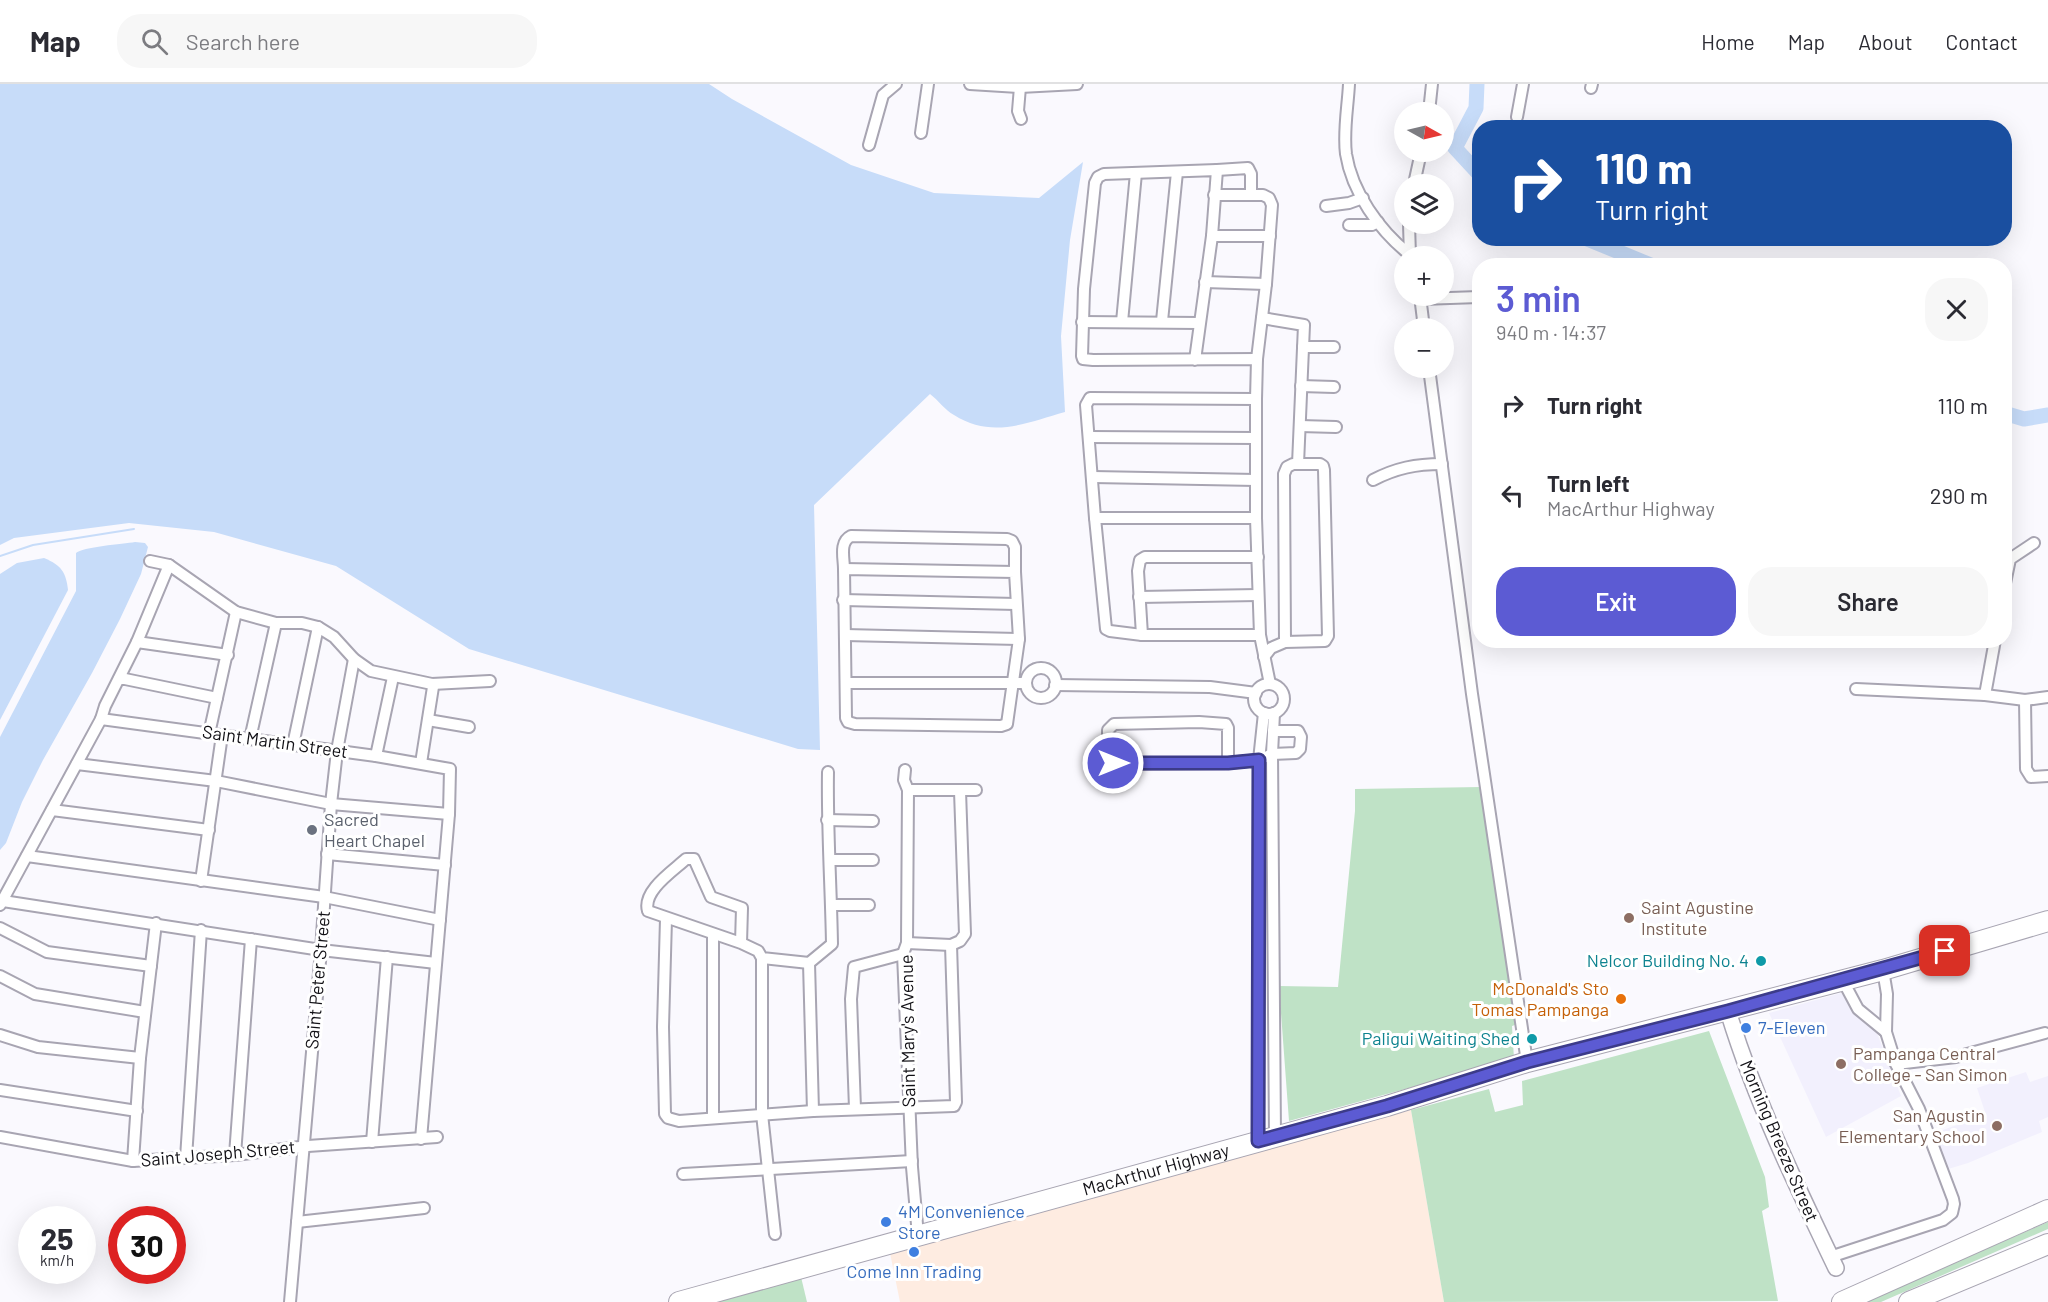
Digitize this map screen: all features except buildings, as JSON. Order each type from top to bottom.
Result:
[{"type":"highway","name":"MacArthur Highway","points":[[679,1302],[1387,1106],[1527,1062],[1884,970],[2048,921]]},
{"type":"highway","points":[[1842,1302],[2048,1210]]},
{"type":"highway","points":[[1909,1302],[2048,1244]]},
{"type":"main road","name":"Morning Breeze Street","points":[[1728,1011],[1742,1054],[1774,1133],[1833,1263]]},
{"type":"street","points":[[869,145],[883,95],[896,84]]},
{"type":"street","points":[[921,133],[928,84]]},
{"type":"street","points":[[970,84],[1020,87],[1077,84]]},
{"type":"street","points":[[1349,84],[1346,153],[1352,176],[1378,222],[1399,246]]},
{"type":"street","points":[[1430,102],[1432,84]]},
{"type":"street","points":[[1517,117],[1523,84]]},
{"type":"street","points":[[1020,87],[1018,111],[1021,118]]},
{"type":"street","points":[[1251,194],[1251,174],[1248,168],[1104,174],[1098,177],[1095,183],[1082,322],[1082,356],[1087,360],[1257,359]]},
{"type":"street","points":[[1195,360],[1212,236],[1217,170]]},
{"type":"street","points":[[1162,321],[1177,172]]},
{"type":"street","points":[[1122,322],[1136,173]]},
{"type":"street","points":[[1214,195],[1263,195],[1269,198],[1272,205],[1257,359],[1256,399],[1258,596],[1260,635],[1270,684]]},
{"type":"street","points":[[1326,206],[1349,203],[1363,198]]},
{"type":"street","points":[[1349,225],[1372,225],[1378,222]]},
{"type":"street","points":[[1212,236],[1270,236]]},
{"type":"street","points":[[1205,282],[1266,284]]},
{"type":"street","points":[[1454,297],[1472,297]]},
{"type":"street","points":[[1262,318],[1304,325],[1298,464]]},
{"type":"street","points":[[1082,322],[1199,323]]},
{"type":"street","points":[[1303,347],[1334,347]]},
{"type":"street","points":[[1430,378],[1472,694],[1527,1062]]},
{"type":"street","points":[[1301,386],[1334,387]]},
{"type":"street","points":[[1256,399],[1090,398],[1086,405],[1106,628],[1110,631],[1142,635],[1260,635]]},
{"type":"street","points":[[1300,426],[1336,427]]},
{"type":"street","points":[[1089,437],[1256,438]]},
{"type":"street","points":[[1264,657],[1271,648],[1285,642],[1325,641],[1328,636],[1324,470],[1320,464],[1298,464],[1287,467],[1284,474],[1285,642]]},
{"type":"street","points":[[1373,480],[1404,467],[1417,464],[1442,464]]},
{"type":"street","points":[[1093,477],[1256,480]]},
{"type":"street","points":[[1095,518],[1256,518]]},
{"type":"street","points":[[873,536],[1012,540],[1015,547],[1015,572],[1019,639],[1007,724],[1001,726],[851,723],[846,718],[843,543],[846,538],[873,536]]},
{"type":"street","points":[[2012,558],[2034,543]]},
{"type":"street","points":[[1142,635],[1138,571],[1140,560],[1145,557],[1258,557]]},
{"type":"street","points":[[150,561],[169,565],[236,612],[276,623],[302,623],[318,627],[334,637],[354,659],[371,671],[432,684],[490,681]]},
{"type":"street","points":[[169,565],[137,642],[101,718],[1,903],[201,930],[321,950],[436,963]]},
{"type":"street","points":[[844,569],[1015,572]]},
{"type":"street","points":[[1139,597],[1258,596]]},
{"type":"street","points":[[843,600],[1016,604]]},
{"type":"street","points":[[208,734],[228,655],[236,612]]},
{"type":"street","points":[[250,740],[276,623]]},
{"type":"street","points":[[293,745],[318,627]]},
{"type":"street","points":[[845,635],[1019,639]]},
{"type":"street","points":[[137,642],[228,655]]},
{"type":"street","points":[[1985,695],[1994,648]]},
{"type":"street","name":"Saint Peter Street","points":[[290,1302],[321,950],[331,804],[337,751],[354,659]]},
{"type":"street","points":[[1042,668],[1051,672],[1055,685],[1054,690],[1047,696],[1038,697],[1029,692],[1026,684],[1032,670],[1042,668]]},
{"type":"street","points":[[376,756],[393,677]]},
{"type":"street","points":[[119,679],[125,678],[217,698]]},
{"type":"street","points":[[847,683],[1012,682],[1026,684]]},
{"type":"street","points":[[421,763],[432,684]]},
{"type":"street","points":[[1266,1139],[1258,1111],[1259,760],[1269,713],[1283,705],[1283,695],[1278,688],[1270,684],[1261,687],[1256,693],[1256,705],[1269,713],[1273,730],[1274,1110],[1266,1139]]},
{"type":"street","points":[[1055,685],[1210,687],[1256,693]]},
{"type":"street","points":[[1856,689],[1985,695],[2025,700],[2048,698]]},
{"type":"street","points":[[2025,700],[2026,769],[2031,777],[2048,776]]},
{"type":"street","name":"Saint Martin Street","points":[[101,718],[448,768],[451,771],[449,814]]},
{"type":"street","points":[[428,720],[469,727]]},
{"type":"street","points":[[1228,763],[1226,724],[1199,722],[1114,724],[1108,730],[1108,759],[1113,763],[1228,763],[1259,760],[1272,754],[1296,753],[1300,748],[1301,737],[1298,731],[1273,730]]},
{"type":"street","points":[[201,881],[222,735]]},
{"type":"street","points":[[77,764],[216,781],[331,804],[449,814],[421,1139]]},
{"type":"street","name":"Saint Mary's Avenue","points":[[905,770],[904,780],[908,790],[908,943],[903,954],[912,1161],[918,1236]]},
{"type":"street","points":[[762,958],[809,963],[832,944],[831,860],[827,820],[828,772]]},
{"type":"street","points":[[908,790],[976,790]]},
{"type":"street","points":[[908,943],[951,945],[960,941],[965,934],[960,791]]},
{"type":"street","points":[[52,810],[209,830]]},
{"type":"street","points":[[827,820],[873,821]]},
{"type":"street","points":[[327,854],[445,865]]},
{"type":"street","points":[[27,856],[324,897],[440,920]]},
{"type":"street","points":[[741,943],[742,908],[711,897],[694,859],[686,859],[652,892],[647,902],[648,911],[741,943],[758,951],[762,958],[762,1114],[775,1234]]},
{"type":"street","points":[[831,860],[873,860]]},
{"type":"street","points":[[831,905],[869,905]]},
{"type":"street","points":[[666,919],[663,1028],[665,1114],[675,1121],[855,1108],[954,1106],[956,1104],[951,945]]},
{"type":"street","points":[[133,1161],[145,1011],[156,924]]},
{"type":"street","points":[[0,928],[47,952],[151,966]]},
{"type":"street","points":[[186,1158],[201,930]]},
{"type":"street","points":[[713,934],[713,1117]]},
{"type":"street","points":[[1258,938],[1273,939]]},
{"type":"street","points":[[235,1155],[251,939]]},
{"type":"street","points":[[855,1108],[851,999],[854,967],[903,954]]},
{"type":"street","points":[[372,1142],[387,957]]},
{"type":"street","points":[[809,963],[813,1111]]},
{"type":"street","points":[[1833,1263],[1929,1226],[1949,1216],[1953,1209],[1953,1199],[1919,1109],[1896,1064],[1886,1032],[1887,994],[1884,970]]},
{"type":"street","points":[[0,976],[35,994],[145,1011]]},
{"type":"street","points":[[1842,979],[1858,1009],[1886,1032]]},
{"type":"street","points":[[1896,1064],[1956,1057],[2045,1033]]},
{"type":"street","points":[[0,1035],[38,1047],[141,1058]]},
{"type":"street","points":[[1258,1061],[1274,1060]]},
{"type":"street","points":[[0,1090],[137,1112]]},
{"type":"street","points":[[1258,1111],[1274,1110]]},
{"type":"street","name":"Saint Joseph Street","points":[[0,1137],[133,1161],[235,1155],[304,1147],[437,1137]]},
{"type":"street","points":[[683,1174],[912,1161]]},
{"type":"street","points":[[297,1222],[424,1208]]},
{"type":"shaded area","name":"Pampanga Central College - San Simon","points":[[1841,993],[1877,1033],[1901,1096],[1826,1137],[1769,1013]]},
{"type":"shaded area","name":"San Agustin Elementary School","points":[[2026,1072],[2030,1082],[2048,1076],[2048,1117],[2039,1121],[2042,1132],[1968,1163],[1945,1170],[1931,1134],[1986,1115],[1977,1088]]},
{"type":"shaded area","points":[[1411,1110],[1444,1302],[900,1302],[890,1253]]},
{"type":"green space","points":[[1481,787],[1518,1024],[1512,1026],[1514,1059],[1289,1121],[1279,986],[1338,987],[1355,811],[1355,789]]},
{"type":"green space","points":[[1709,1031],[1765,1177],[1769,1207],[1762,1211],[1778,1301],[1444,1302],[1411,1110],[1489,1089],[1495,1112],[1523,1105],[1522,1081]]},
{"type":"green space","points":[[2048,1222],[2048,1229],[1881,1302],[1864,1302]]},
{"type":"green space","points":[[801,1277],[807,1302],[716,1301]]},
{"type":"water","points":[[0,84],[709,84],[851,165],[934,193],[1039,198],[1083,162],[1070,240],[1061,336],[1065,412],[1009,427],[982,426],[954,415],[930,394],[814,505],[820,750],[798,749],[469,649],[336,566],[214,532],[129,523],[14,538],[0,545]]},
{"type":"water","points":[[145,543],[148,547],[141,574],[92,673],[43,760],[22,802],[6,843],[0,850],[0,737],[76,591],[76,553],[94,547]]},
{"type":"water","points":[[44,558],[55,563],[62,570],[68,590],[0,720],[0,574],[17,563]]},
{"type":"waterway","points":[[1472,166],[1455,148],[1476,108],[1477,84]]},
{"type":"waterway","points":[[1604,246],[1634,258]]},
{"type":"waterway","points":[[2012,415],[2024,419],[2048,415]]},
{"type":"waterway","points":[[0,556],[33,545],[134,529]]},
{"type":"place","name":"Sacred Heart Chapel","points":[[312,830]]},
{"type":"place","name":"Saint Agustine Institute","points":[[1629,918]]},
{"type":"place","name":"Nelcor Building No. 4","points":[[1761,961]]},
{"type":"place","name":"McDonald's Sto Tomas Pampanga","points":[[1621,999]]},
{"type":"place","name":"7-Eleven","points":[[1746,1028]]},
{"type":"place","name":"Paligui Waiting Shed","points":[[1532,1039]]},
{"type":"place","name":"Pampanga Central College - San Simon","points":[[1841,1064]]},
{"type":"place","name":"San Agustin Elementary School","points":[[1997,1126]]},
{"type":"place","name":"4M Convenience Store","points":[[886,1222]]},
{"type":"place","name":"Come Inn Trading","points":[[914,1252]]},
{"type":"route","points":[[1113,763],[1228,763],[1259,760],[1258,1141],[1387,1106],[1527,1062],[1884,970],[1945,951]]}]
